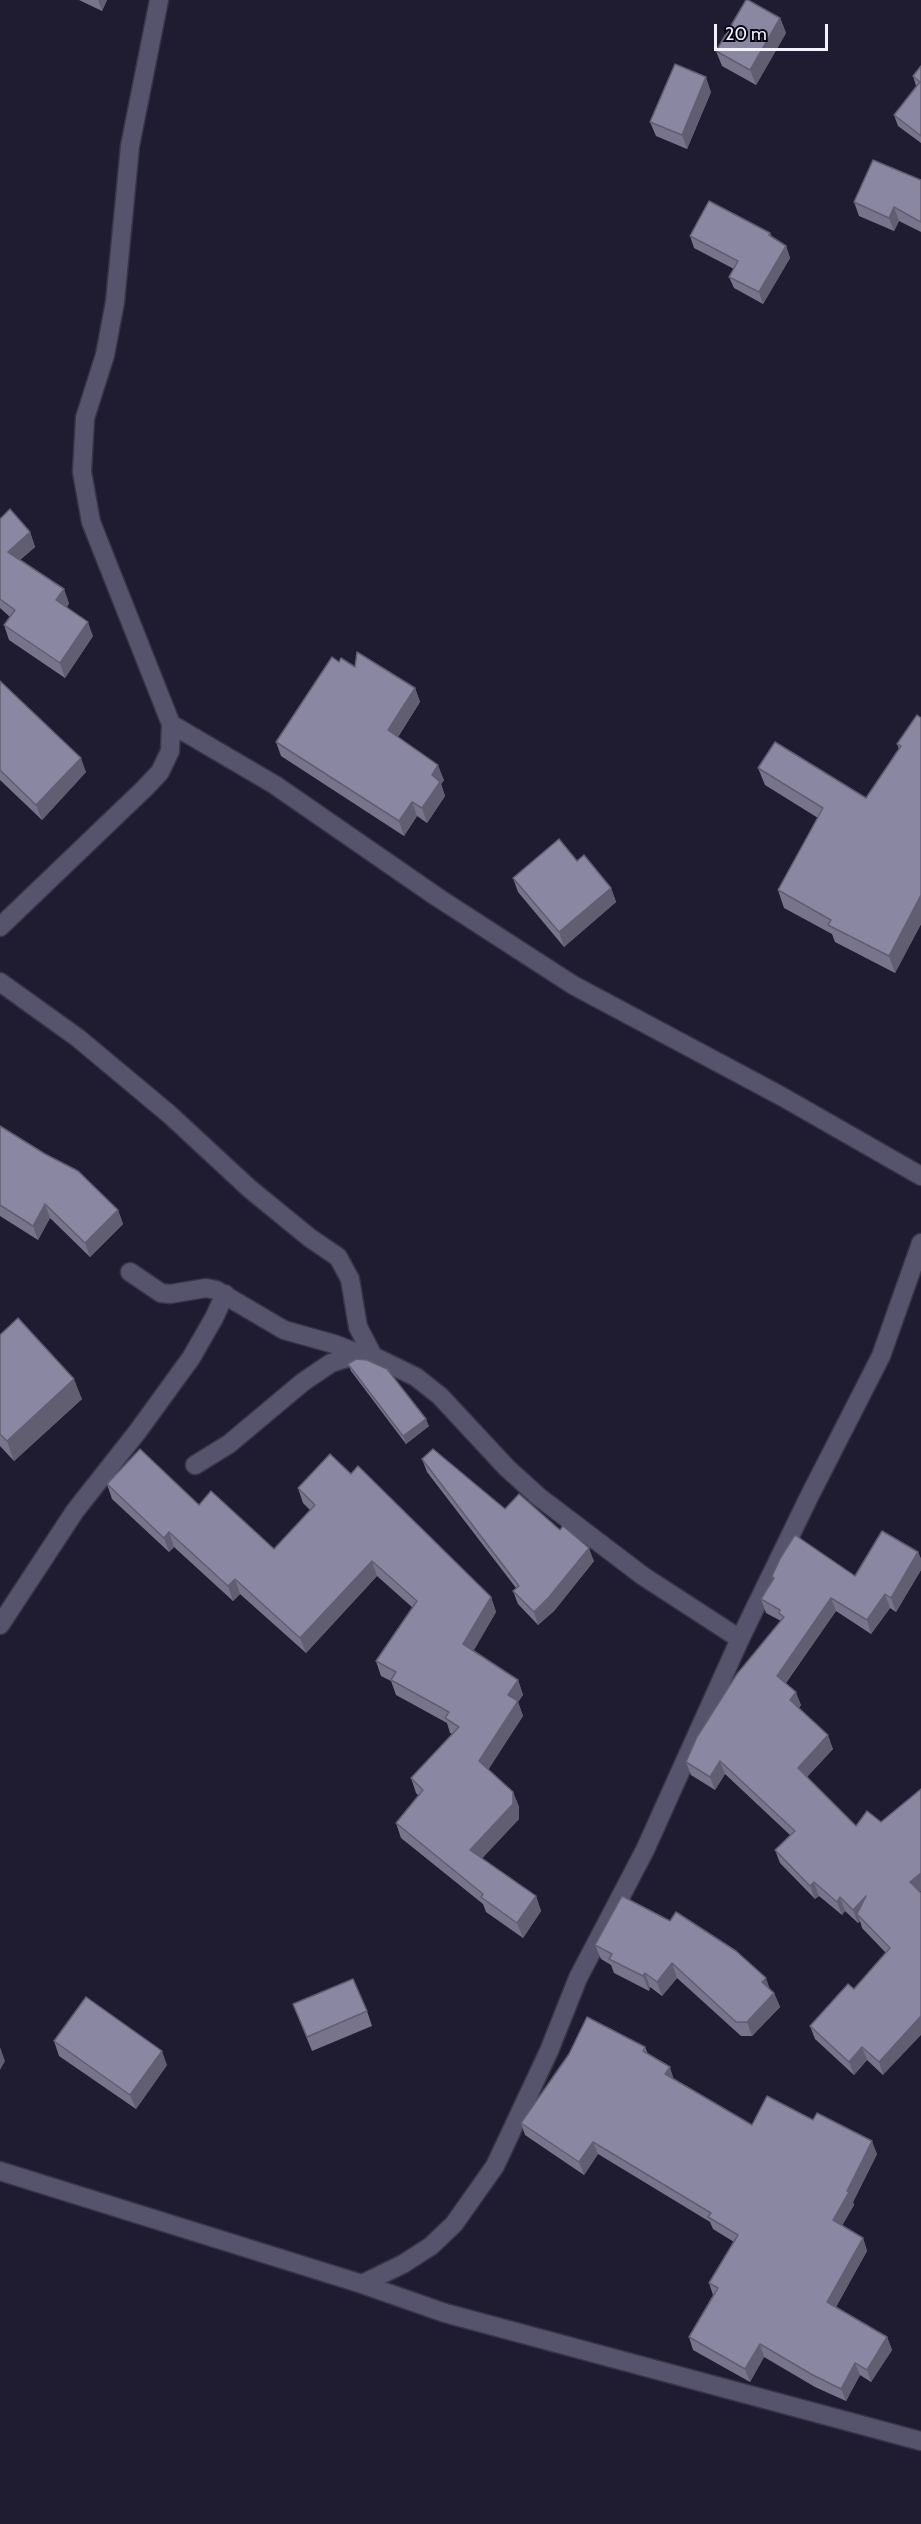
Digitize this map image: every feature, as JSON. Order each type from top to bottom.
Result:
[{"type":"street","points":[[0,927],[160,772],[170,751],[171,724],[91,522],[82,472],[85,418],[105,355],[115,302],[130,146],[159,0]]},
{"type":"street","points":[[171,724],[274,785],[437,897],[573,985],[781,1096],[921,1176]]},
{"type":"street","points":[[0,982],[78,1038],[169,1114],[250,1189],[310,1238],[338,1257],[348,1272],[358,1327],[368,1356]]},
{"type":"street","points":[[362,2284],[403,2264],[431,2246],[454,2224],[495,2166],[545,2061],[578,1978],[645,1850],[740,1639],[809,1497],[882,1356],[921,1243]]},
{"type":"street","points":[[130,1272],[162,1293],[170,1294],[206,1288],[225,1294],[284,1330],[368,1356],[416,1377],[440,1396],[507,1468],[539,1497],[643,1576],[740,1639]]},
{"type":"street","points":[[0,1625],[75,1511],[145,1423],[191,1358],[209,1328],[225,1294]]},
{"type":"street","points":[[195,1465],[250,1429],[303,1382],[331,1363],[368,1356]]},
{"type":"street","points":[[0,2171],[362,2284],[445,2313],[921,2441]]},
{"type":"building","points":[[746,0],[780,18],[750,70],[716,51]]},
{"type":"building","points":[[675,64],[706,77],[682,135],[650,122]]},
{"type":"building","points":[[921,66],[921,136],[894,115],[920,82],[913,76]]},
{"type":"building","points":[[873,160],[921,180],[921,222],[894,207],[889,218],[854,202]]},
{"type":"building","points":[[709,201],[770,233],[769,235],[786,246],[759,292],[729,277],[738,261],[690,236]]},
{"type":"building","points":[[10,509],[30,532],[8,552],[64,589],[56,600],[88,622],[60,663],[4,625],[15,610],[0,599],[0,519]]},
{"type":"building","points":[[357,652],[415,688],[388,730],[438,765],[432,775],[440,782],[422,808],[412,802],[399,821],[276,742],[332,657],[339,662],[341,658],[355,667]]},
{"type":"building","points":[[0,681],[81,758],[36,805],[0,770]]},
{"type":"building","points":[[917,715],[921,718],[921,895],[889,956],[828,925],[831,920],[778,890],[823,808],[758,768],[775,742],[866,798],[901,746],[897,744]]},
{"type":"building","points":[[559,839],[577,861],[584,855],[611,888],[559,932],[513,878]]},
{"type":"building","points":[[0,1126],[78,1171],[118,1210],[85,1243],[45,1204],[33,1226],[0,1205]]},
{"type":"building","points":[[18,1318],[74,1379],[7,1441],[0,1434],[0,1335]]},
{"type":"building","points":[[356,1359],[367,1360],[387,1369],[426,1419],[403,1436],[348,1364]]},
{"type":"building","points":[[140,1449],[199,1505],[211,1491],[274,1549],[315,1505],[298,1488],[330,1454],[351,1474],[358,1466],[491,1597],[463,1644],[518,1680],[508,1695],[518,1701],[479,1761],[513,1792],[513,1804],[470,1850],[536,1896],[517,1923],[481,1897],[483,1894],[396,1823],[423,1790],[411,1778],[459,1727],[445,1718],[449,1712],[391,1680],[396,1672],[376,1661],[417,1601],[372,1561],[300,1638],[235,1579],[228,1586],[169,1532],[164,1538],[107,1484]]},
{"type":"building","points":[[433,1449],[505,1509],[519,1494],[560,1530],[563,1526],[589,1548],[534,1612],[513,1591],[519,1586],[422,1459]]},
{"type":"building","points":[[882,1531],[918,1552],[891,1598],[885,1594],[867,1620],[831,1598],[777,1676],[796,1692],[790,1700],[828,1735],[798,1768],[856,1826],[867,1811],[881,1822],[921,1789],[921,1873],[910,1882],[921,1893],[921,2016],[879,2062],[862,2047],[849,2062],[810,2026],[848,1984],[854,1989],[890,1948],[857,1914],[866,1896],[853,1910],[840,1897],[837,1902],[814,1882],[810,1886],[775,1850],[795,1831],[720,1761],[710,1777],[686,1762],[697,1737],[737,1674],[784,1617],[779,1613],[780,1610],[761,1599],[774,1578],[772,1576],[781,1557],[795,1535],[855,1576]]},
{"type":"building","points":[[622,1896],[670,1921],[676,1912],[736,1951],[766,1978],[762,1982],[774,1993],[747,2022],[736,2022],[672,1963],[657,1982],[645,1973],[643,1976],[609,1959],[612,1954],[595,1945]]},
{"type":"building","points":[[353,1979],[367,2011],[307,2037],[293,2004]]},
{"type":"building","points":[[86,1997],[162,2051],[130,2095],[54,2041]]},
{"type":"building","points":[[587,2017],[645,2047],[643,2051],[670,2067],[665,2074],[752,2125],[767,2096],[813,2120],[817,2113],[872,2141],[847,2191],[849,2192],[833,2220],[863,2238],[827,2302],[887,2337],[867,2370],[855,2363],[841,2389],[760,2344],[745,2369],[689,2337],[718,2288],[709,2283],[738,2235],[708,2217],[711,2213],[593,2142],[579,2162],[521,2123],[569,2054]]}]
